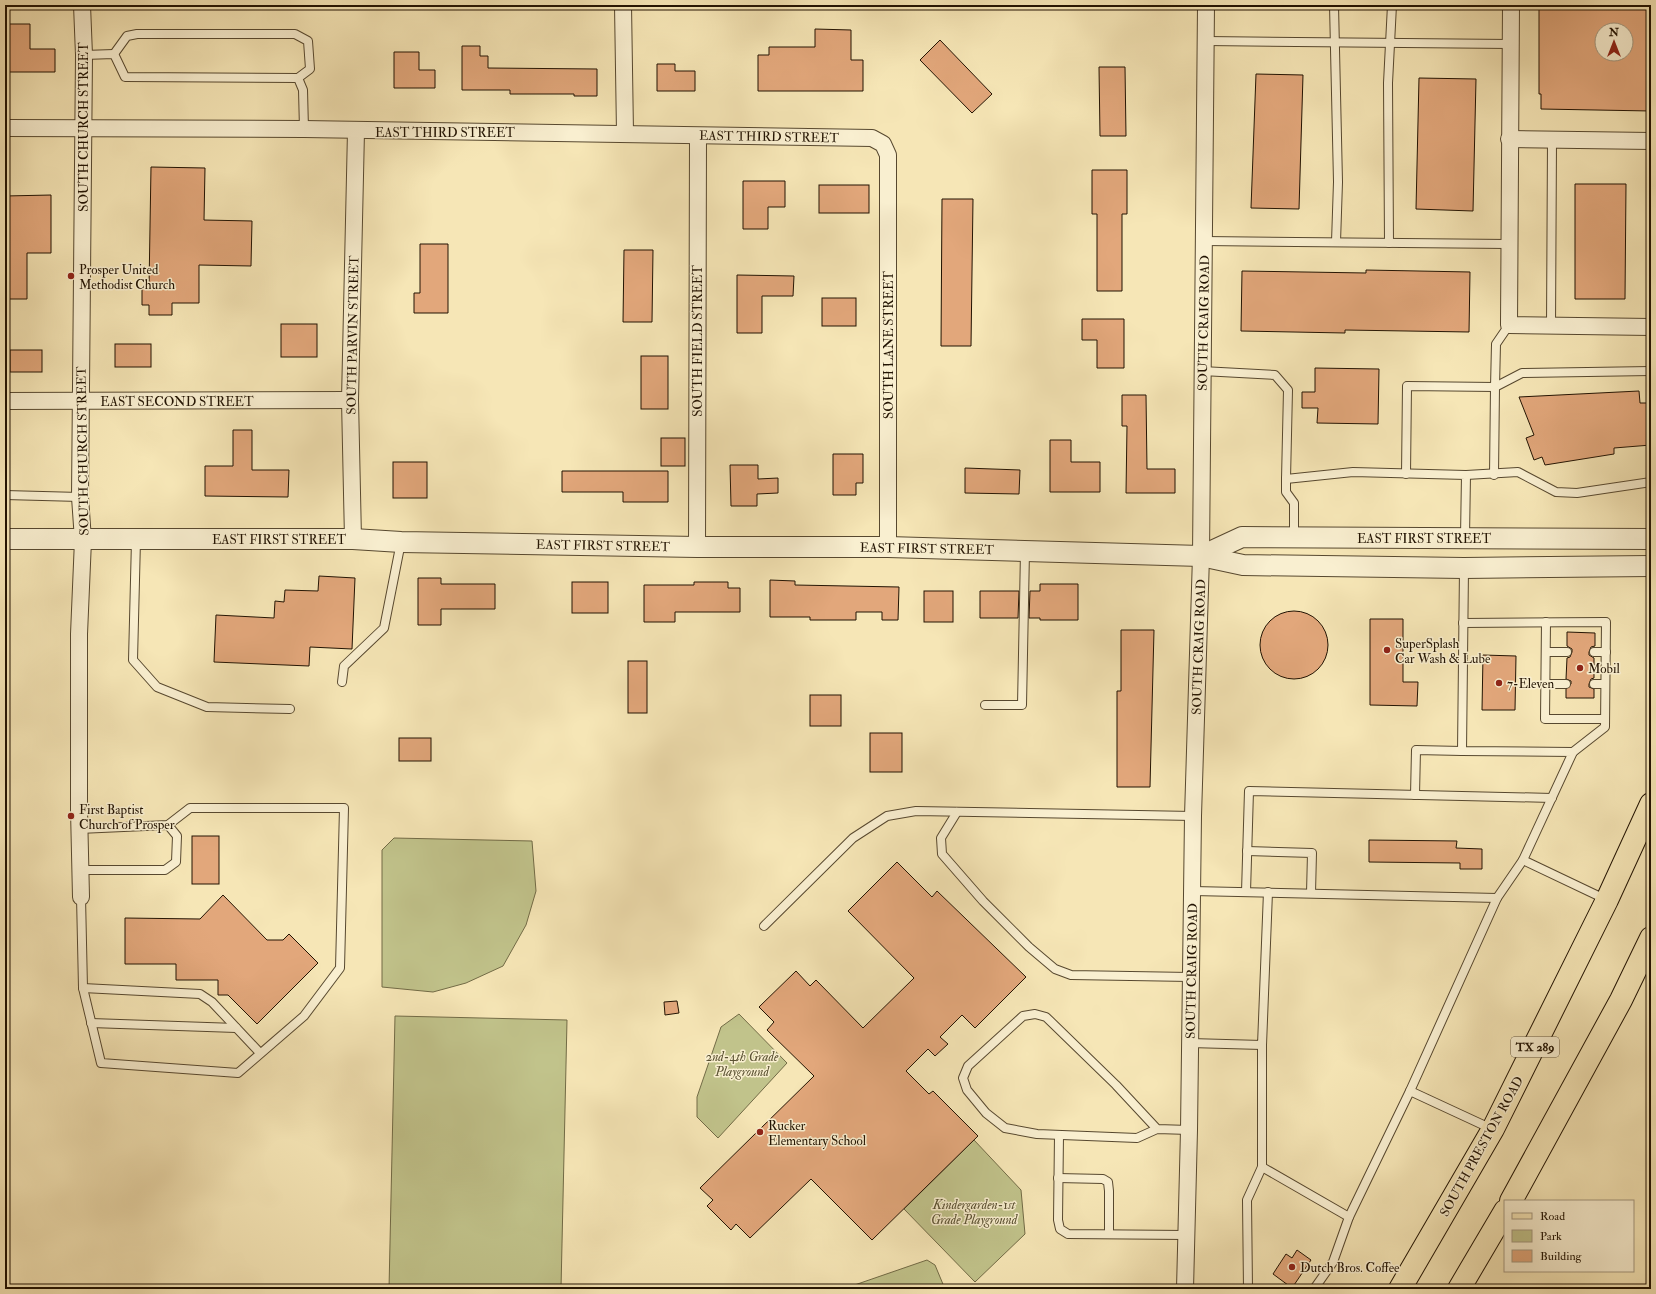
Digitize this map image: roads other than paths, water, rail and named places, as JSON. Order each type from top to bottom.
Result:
[{"type":"main road","name":"SOUTH PRESTON ROAD","points":[[1400,1289],[1493,1129],[1607,900],[1651,804]]},
{"type":"main road","points":[[1512,1200],[1599,1041],[1651,938]]},
{"type":"main road","points":[[1459,1289],[1504,1213]]},
{"type":"street","name":"SOUTH CHURCH STREET","points":[[81,897],[79,829],[79,634],[83,540],[80,497],[84,55],[82,5]]},
{"type":"street","points":[[623,5],[625,133]]},
{"type":"street","name":"SOUTH CRAIG ROAD","points":[[1184,1289],[1189,1130],[1193,816],[1201,556],[1206,5]]},
{"type":"street","points":[[1511,5],[1508,139],[1508,325],[1651,328]]},
{"type":"street","name":"EAST THIRD STREET","points":[[5,128],[304,129],[356,131],[625,133],[698,136],[872,138],[883,144]]},
{"type":"street","name":"SOUTH PARVIN STREET","points":[[353,539],[350,400],[356,131]]},
{"type":"street","name":"SOUTH FIELD STREET","points":[[697,547],[698,136]]},
{"type":"street","points":[[1508,139],[1651,141]]},
{"type":"street","name":"SOUTH LANE STREET","points":[[883,144],[888,155],[888,546]]},
{"type":"street","name":"EAST SECOND STREET","points":[[5,401],[350,400]]},
{"type":"street","name":"EAST FIRST STREET","points":[[1201,556],[1242,537],[1651,539]]},
{"type":"street","points":[[1464,568],[1465,537]]},
{"type":"street","name":"EAST FIRST STREET","points":[[5,539],[353,539],[401,542],[697,547],[888,546],[1201,556],[1243,565],[1464,568],[1651,566]]},
{"type":"lane","points":[[1334,5],[1336,42],[1336,242]]},
{"type":"lane","points":[[1389,243],[1388,83],[1392,5]]},
{"type":"lane","points":[[137,34],[295,34],[308,41],[310,69],[298,78],[126,77],[114,54],[127,36],[137,34]]},
{"type":"lane","points":[[1206,41],[1510,44]]},
{"type":"lane","points":[[84,55],[114,54]]},
{"type":"lane","points":[[298,78],[302,90],[304,129]]},
{"type":"lane","points":[[1550,327],[1552,140]]},
{"type":"lane","points":[[1204,241],[1508,244]]},
{"type":"lane","points":[[1494,475],[1496,344],[1508,325]]},
{"type":"lane","points":[[1202,371],[1275,375],[1288,390],[1286,492],[1294,503],[1294,538]]},
{"type":"lane","points":[[1406,474],[1407,386],[1495,387],[1522,373],[1651,371]]},
{"type":"lane","points":[[1286,479],[1352,472],[1466,475],[1494,475],[1518,472],[1556,492],[1577,493],[1651,482]]},
{"type":"lane","points":[[1465,537],[1466,475]]},
{"type":"lane","points":[[5,496],[80,497]]},
{"type":"lane","points":[[136,540],[133,660],[157,687],[207,707],[290,709]]},
{"type":"lane","points":[[342,682],[344,666],[384,628],[401,542]]},
{"type":"lane","points":[[985,705],[1022,705],[1025,551]]},
{"type":"lane","points":[[1462,751],[1464,568]]},
{"type":"lane","points":[[1546,622],[1545,719],[1605,719]]},
{"type":"lane","points":[[1314,1289],[1333,1262],[1349,1216],[1410,1091],[1497,898],[1524,860],[1573,752],[1605,727],[1606,622],[1463,623]]},
{"type":"lane","points":[[1546,652],[1567,652]]},
{"type":"lane","points":[[1594,652],[1606,652]]},
{"type":"lane","points":[[1546,684],[1566,684]]},
{"type":"lane","points":[[1594,684],[1605,684]]},
{"type":"lane","points":[[1415,795],[1416,750],[1573,752]]},
{"type":"lane","points":[[1246,892],[1249,791],[1552,798]]},
{"type":"lane","points":[[79,829],[168,825],[190,808],[344,808],[340,968],[304,1016],[238,1073],[101,1063],[83,988],[81,897]]},
{"type":"lane","points":[[764,926],[853,838],[887,816],[916,811],[1193,816]]},
{"type":"lane","points":[[957,812],[941,838],[942,854],[983,901],[1029,947],[1055,969],[1071,975],[1190,977]]},
{"type":"lane","points":[[80,870],[165,870],[176,862],[177,836],[168,825]]},
{"type":"lane","points":[[1247,851],[1312,853],[1311,893]]},
{"type":"lane","points":[[1524,860],[1607,900]]},
{"type":"lane","points":[[1193,891],[1497,898]]},
{"type":"lane","points":[[1248,1289],[1247,1200],[1262,1167],[1262,1044],[1268,892]]},
{"type":"lane","points":[[83,988],[200,994],[212,1002],[260,1053]]},
{"type":"lane","points":[[1157,1129],[1116,1085],[1046,1017],[1035,1014],[1023,1016],[968,1066],[963,1078],[967,1090],[986,1113],[1004,1128],[1037,1134],[1137,1138],[1157,1129],[1189,1130]]},
{"type":"lane","points":[[91,1023],[236,1028]]},
{"type":"lane","points":[[1190,1043],[1262,1044]]},
{"type":"lane","points":[[1410,1091],[1493,1129]]},
{"type":"lane","points":[[1059,1135],[1058,1220],[1060,1229],[1068,1234],[1186,1235]]},
{"type":"lane","points":[[1262,1167],[1349,1216]]},
{"type":"lane","points":[[1058,1178],[1103,1179],[1108,1182],[1109,1234]]},
{"type":"place","name":"Prosper United Methodist Church","points":[[71,276]]},
{"type":"place","name":"SuperSplash Car Wash & Lube","points":[[1387,650]]},
{"type":"place","name":"Mobil","points":[[1580,668]]},
{"type":"place","name":"7-Eleven","points":[[1499,683]]},
{"type":"place","name":"First Baptist Church of Prosper","points":[[71,816]]},
{"type":"place","name":"Rucker Elementary School","points":[[760,1132]]},
{"type":"place","name":"Dutch Bros. Coffee","points":[[1292,1267]]},
{"type":"park label","name":"2nd-4th Grade Playground","points":[[742,1064]]},
{"type":"park label","name":"Kindergarden-1st Grade Playground","points":[[974,1212]]}]
